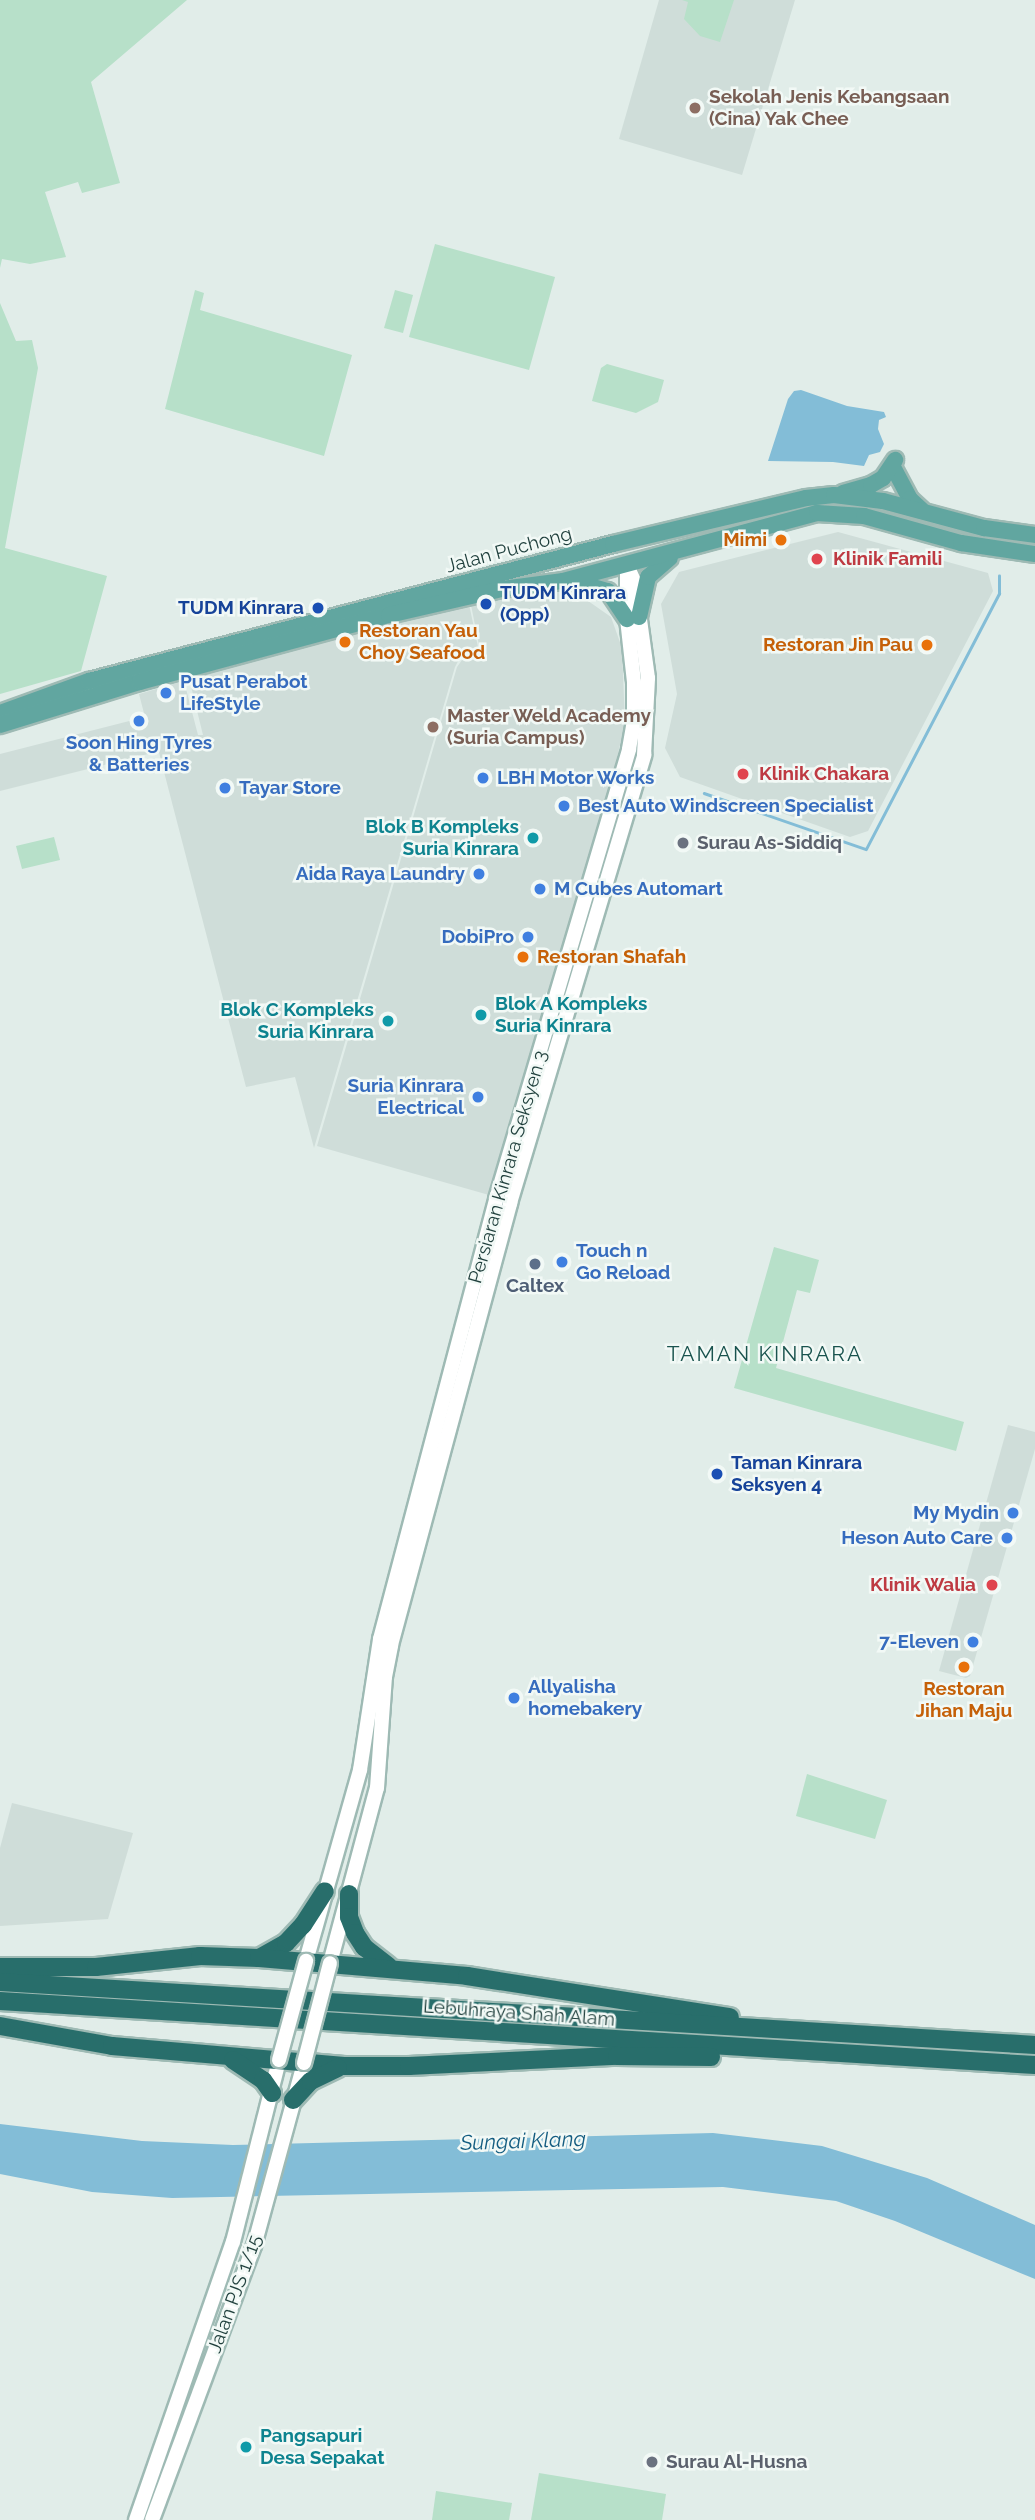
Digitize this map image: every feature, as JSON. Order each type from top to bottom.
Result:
[{"type":"highway","points":[[259,1958],[286,1943],[303,1925],[325,1891]]},
{"type":"highway","points":[[349,1894],[349,1917],[355,1933],[364,1947],[390,1968]]},
{"type":"highway","points":[[0,1967],[96,1967],[200,1956],[306,1961],[467,1976],[713,2015],[938,2040]]},
{"type":"highway","name":"Lebuhraya Shah Alam","points":[[0,1982],[1035,2045]]},
{"type":"highway","name":"Lebuhraya Shah Alam","points":[[0,2001],[1035,2066]]},
{"type":"highway","points":[[0,2026],[112,2046],[344,2066],[409,2066],[617,2056],[854,2056]]},
{"type":"highway","points":[[226,2057],[253,2071],[271,2098]]},
{"type":"highway","points":[[293,2103],[321,2074],[344,2066]]},
{"type":"main road","points":[[834,495],[871,485],[883,478],[894,464],[910,499],[922,510],[938,516]]},
{"type":"main road","name":"Jalan Puchong","points":[[0,713],[89,681],[550,561],[806,498],[834,495],[883,501],[938,516],[1035,536]]},
{"type":"main road","points":[[817,513],[832,506],[868,506],[883,501],[894,514],[929,524],[942,538]]},
{"type":"main road","name":"Jalan Puchong","points":[[0,725],[129,685],[389,615],[502,589],[563,581],[817,513],[878,519],[942,538],[1035,554]]},
{"type":"main road","points":[[550,561],[607,560],[627,565],[635,553],[691,526]]},
{"type":"main road","points":[[563,581],[586,582],[608,591],[633,618],[654,569],[688,548]]},
{"type":"main road","name":"Persiaran Kinrara Seksyen 3","points":[[306,1961],[360,1770],[380,1639],[479,1266],[631,739],[635,583],[627,565]]},
{"type":"main road","name":"Persiaran Kinrara Seksyen 3","points":[[349,1894],[377,1788],[385,1677],[391,1645],[510,1203],[644,755],[649,691],[633,618]]},
{"type":"main road","points":[[479,1266],[496,1218],[510,1203],[504,1192],[512,1154]]},
{"type":"main road","name":"Jalan PJS 1/15","points":[[152,2520],[254,2246],[349,1894]]},
{"type":"main road","name":"Jalan PJS 1/15","points":[[136,2520],[233,2242],[306,1961]]},
{"type":"shaded area","name":"Sekolah Jenis Kebangsaan (Cina) Yak Chee","points":[[659,0],[795,0],[742,175],[619,139]]},
{"type":"shaded area","points":[[838,532],[988,573],[993,591],[868,831],[850,837],[680,777],[665,748],[677,694],[661,604],[679,572]]},
{"type":"shaded area","points":[[571,589],[611,617],[622,648],[625,724],[601,824],[489,1195],[317,1146],[457,667],[467,653],[480,650],[471,605]]},
{"type":"shaded area","points":[[469,604],[478,647],[464,650],[455,667],[314,1148],[295,1077],[246,1087],[157,745],[154,746],[156,752],[0,791],[0,754],[145,717],[139,694],[184,681],[198,735],[203,735],[188,674]]},
{"type":"shaded area","points":[[1008,1425],[1035,1432],[1035,1449],[970,1676],[966,1678],[939,1671]]},
{"type":"shaded area","points":[[12,1803],[133,1833],[108,1919],[0,1926],[0,1848]]},
{"type":"green space","points":[[0,0],[187,0],[91,82],[120,183],[82,193],[78,182],[45,192],[66,257],[30,264],[2,259],[0,268]]},
{"type":"green space","points":[[682,0],[734,0],[720,42],[700,36],[684,19],[688,2]]},
{"type":"green space","points":[[435,244],[555,277],[529,370],[409,337]]},
{"type":"green space","points":[[195,290],[204,293],[200,310],[352,355],[324,456],[165,409]]},
{"type":"green space","points":[[395,290],[413,295],[403,333],[384,328]]},
{"type":"green space","points":[[0,303],[16,341],[32,340],[38,368],[5,548],[107,576],[81,671],[0,694]]},
{"type":"green space","points":[[607,364],[664,380],[658,402],[636,413],[592,401],[601,368]]},
{"type":"green space","points":[[54,837],[60,860],[22,869],[16,846]]},
{"type":"green space","points":[[774,1247],[819,1260],[810,1293],[797,1290],[776,1368],[964,1422],[956,1451],[734,1388]]},
{"type":"green space","points":[[807,1774],[887,1800],[875,1839],[796,1816]]},
{"type":"green space","points":[[539,2473],[666,2494],[662,2520],[531,2520]]},
{"type":"green space","points":[[436,2491],[512,2503],[509,2520],[432,2520]]},
{"type":"water","points":[[801,390],[847,406],[884,412],[886,417],[879,420],[878,429],[884,444],[880,452],[869,455],[864,466],[833,462],[768,461],[788,399],[794,391]]},
{"type":"water","name":"Sungai Klang","points":[[0,2124],[142,2141],[233,2145],[713,2133],[822,2146],[927,2178],[1035,2225],[1035,2279],[895,2221],[836,2201],[723,2187],[172,2198],[92,2192],[0,2174]]},
{"type":"waterway","points":[[704,793],[866,849],[999,594],[999,576]]},
{"type":"place","name":"Sekolah Jenis Kebangsaan (Cina) Yak Chee","points":[[695,108]]},
{"type":"place","name":"Mimi","points":[[781,540]]},
{"type":"place","name":"Klinik Famili","points":[[817,559]]},
{"type":"place","name":"TUDM Kinrara (Opp)","points":[[486,604]]},
{"type":"place","name":"TUDM Kinrara","points":[[318,608]]},
{"type":"place","name":"Restoran Yau Choy Seafood","points":[[345,642]]},
{"type":"place","name":"Restoran Jin Pau","points":[[927,645]]},
{"type":"place","name":"Pusat Perabot LifeStyle","points":[[166,693]]},
{"type":"place","name":"Soon Hing Tyres & Batteries","points":[[139,721]]},
{"type":"place","name":"Master Weld Academy (Suria Campus)","points":[[433,727]]},
{"type":"place","name":"Klinik Chakara","points":[[743,774]]},
{"type":"place","name":"LBH Motor Works","points":[[483,778]]},
{"type":"place","name":"Tayar Store","points":[[225,788]]},
{"type":"place","name":"Best Auto Windscreen Specialist","points":[[564,806]]},
{"type":"place","name":"Blok B Kompleks Suria Kinrara","points":[[533,838]]},
{"type":"place","name":"Surau As-Siddiq","points":[[683,843]]},
{"type":"place","name":"Aida Raya Laundry","points":[[479,874]]},
{"type":"place","name":"M Cubes Automart","points":[[540,889]]},
{"type":"place","name":"DobiPro","points":[[528,937]]},
{"type":"place","name":"Restoran Shafah","points":[[523,957]]},
{"type":"place","name":"Blok A Kompleks Suria Kinrara","points":[[481,1015]]},
{"type":"place","name":"Blok C Kompleks Suria Kinrara","points":[[388,1021]]},
{"type":"place","name":"Suria Kinrara Electrical","points":[[478,1097]]},
{"type":"place","name":"Touch n Go Reload","points":[[562,1262]]},
{"type":"place","name":"Caltex","points":[[535,1264]]},
{"type":"place","name":"Taman Kinrara Seksyen 4","points":[[717,1474]]},
{"type":"place","name":"My Mydin","points":[[1013,1513]]},
{"type":"place","name":"Heson Auto Care","points":[[1007,1538]]},
{"type":"place","name":"Klinik Walia","points":[[992,1585]]},
{"type":"place","name":"7-Eleven","points":[[973,1642]]},
{"type":"place","name":"Restoran Jihan Maju","points":[[964,1667]]},
{"type":"place","name":"Allyalisha homebakery","points":[[514,1698]]},
{"type":"place","name":"Pangsapuri Desa Sepakat","points":[[246,2447]]},
{"type":"place","name":"Surau Al-Husna","points":[[652,2462]]},
{"type":"district","name":"TAMAN KINRARA","points":[[765,1354]]}]
